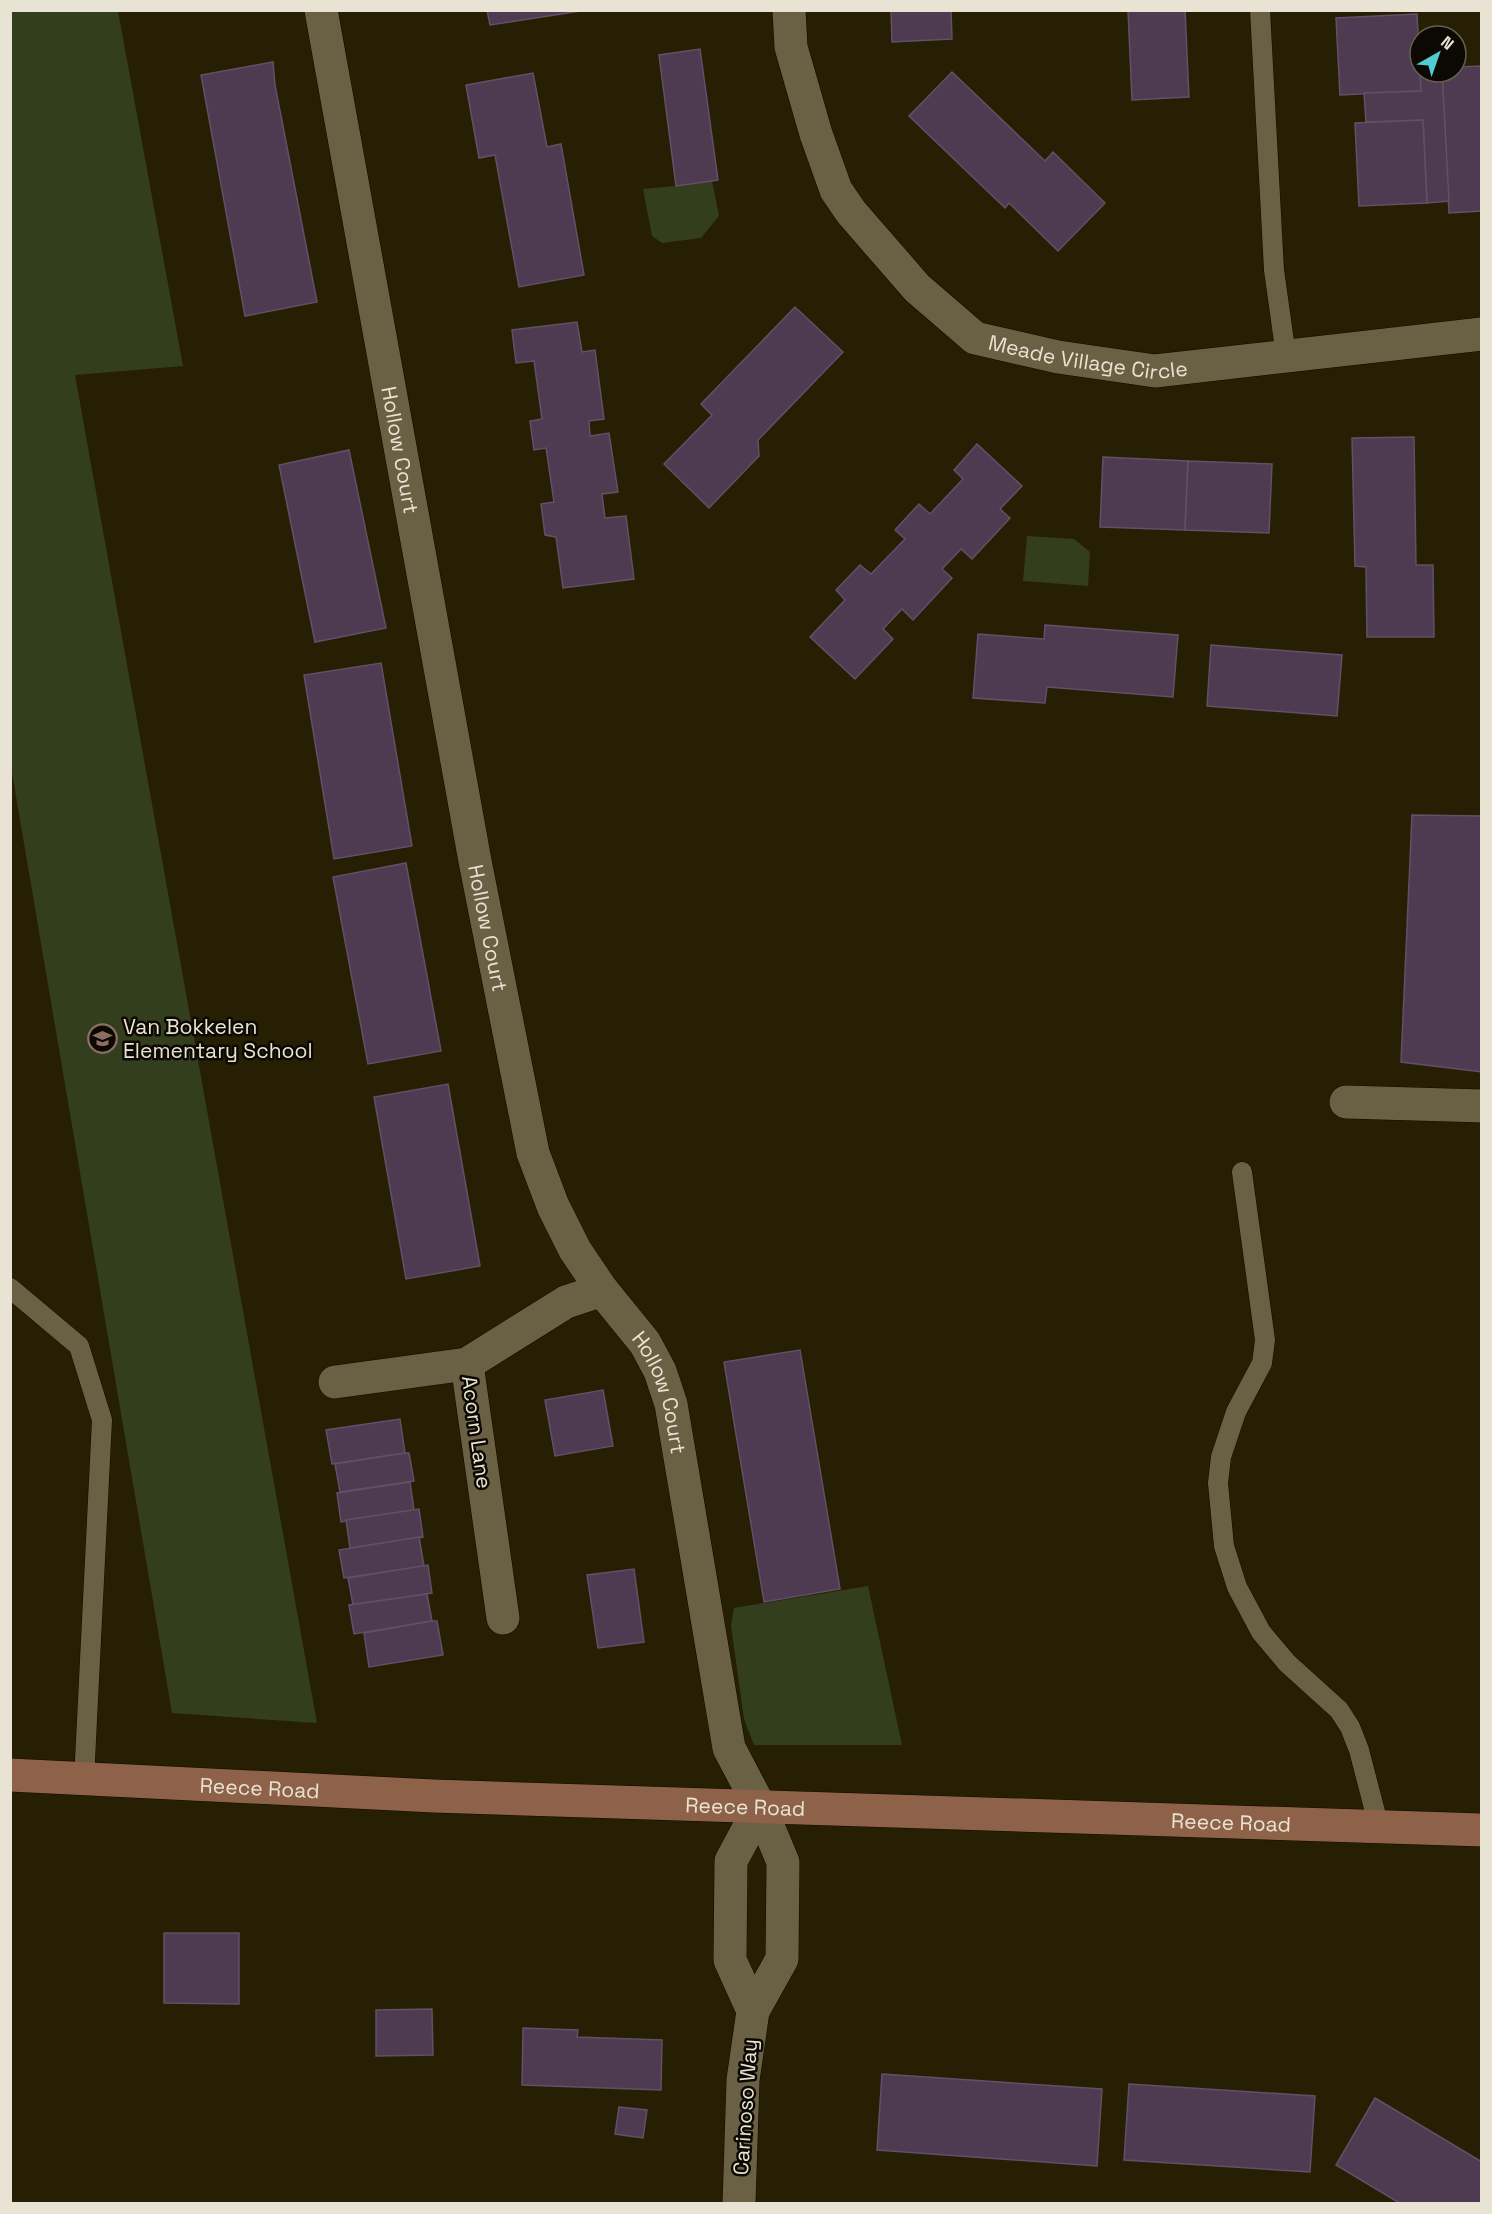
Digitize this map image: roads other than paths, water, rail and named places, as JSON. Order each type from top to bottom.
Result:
[{"type":"main road","name":"Reece Road","points":[[10,1775],[434,1796],[1482,1830]]},
{"type":"street","name":"Hollow Court","points":[[321,10],[478,875],[533,1153],[561,1223],[575,1250],[602,1290],[645,1343],[660,1371],[671,1404],[729,1748],[760,1807]]},
{"type":"street","name":"Meade Village Circle","points":[[789,10],[791,47],[816,134],[836,190],[851,212],[917,288],[975,338],[1058,357],[1155,371],[1482,334]]},
{"type":"street","points":[[1346,1102],[1482,1106]]},
{"type":"street","name":"Acorn Lane","points":[[503,1618],[467,1364],[566,1302],[602,1290]]},
{"type":"street","points":[[335,1382],[467,1364]]},
{"type":"street","name":"Carinoso Way","points":[[753,2011],[730,1960],[731,1861],[760,1807]]},
{"type":"street","name":"Carinoso Way","points":[[739,2204],[743,2080],[753,2011],[782,1959],[783,1862],[760,1807]]},
{"type":"lane","points":[[1260,10],[1274,270],[1286,356]]},
{"type":"lane","points":[[1242,1172],[1265,1340],[1262,1363],[1236,1412],[1221,1457],[1218,1483],[1224,1546],[1237,1587],[1261,1632],[1287,1663],[1339,1710],[1350,1727],[1359,1750],[1379,1827]]},
{"type":"lane","points":[[10,1288],[79,1347],[102,1420],[84,1780]]},
{"type":"place","name":"Van Bokkelen Elementary School","points":[[102,1038]]}]
